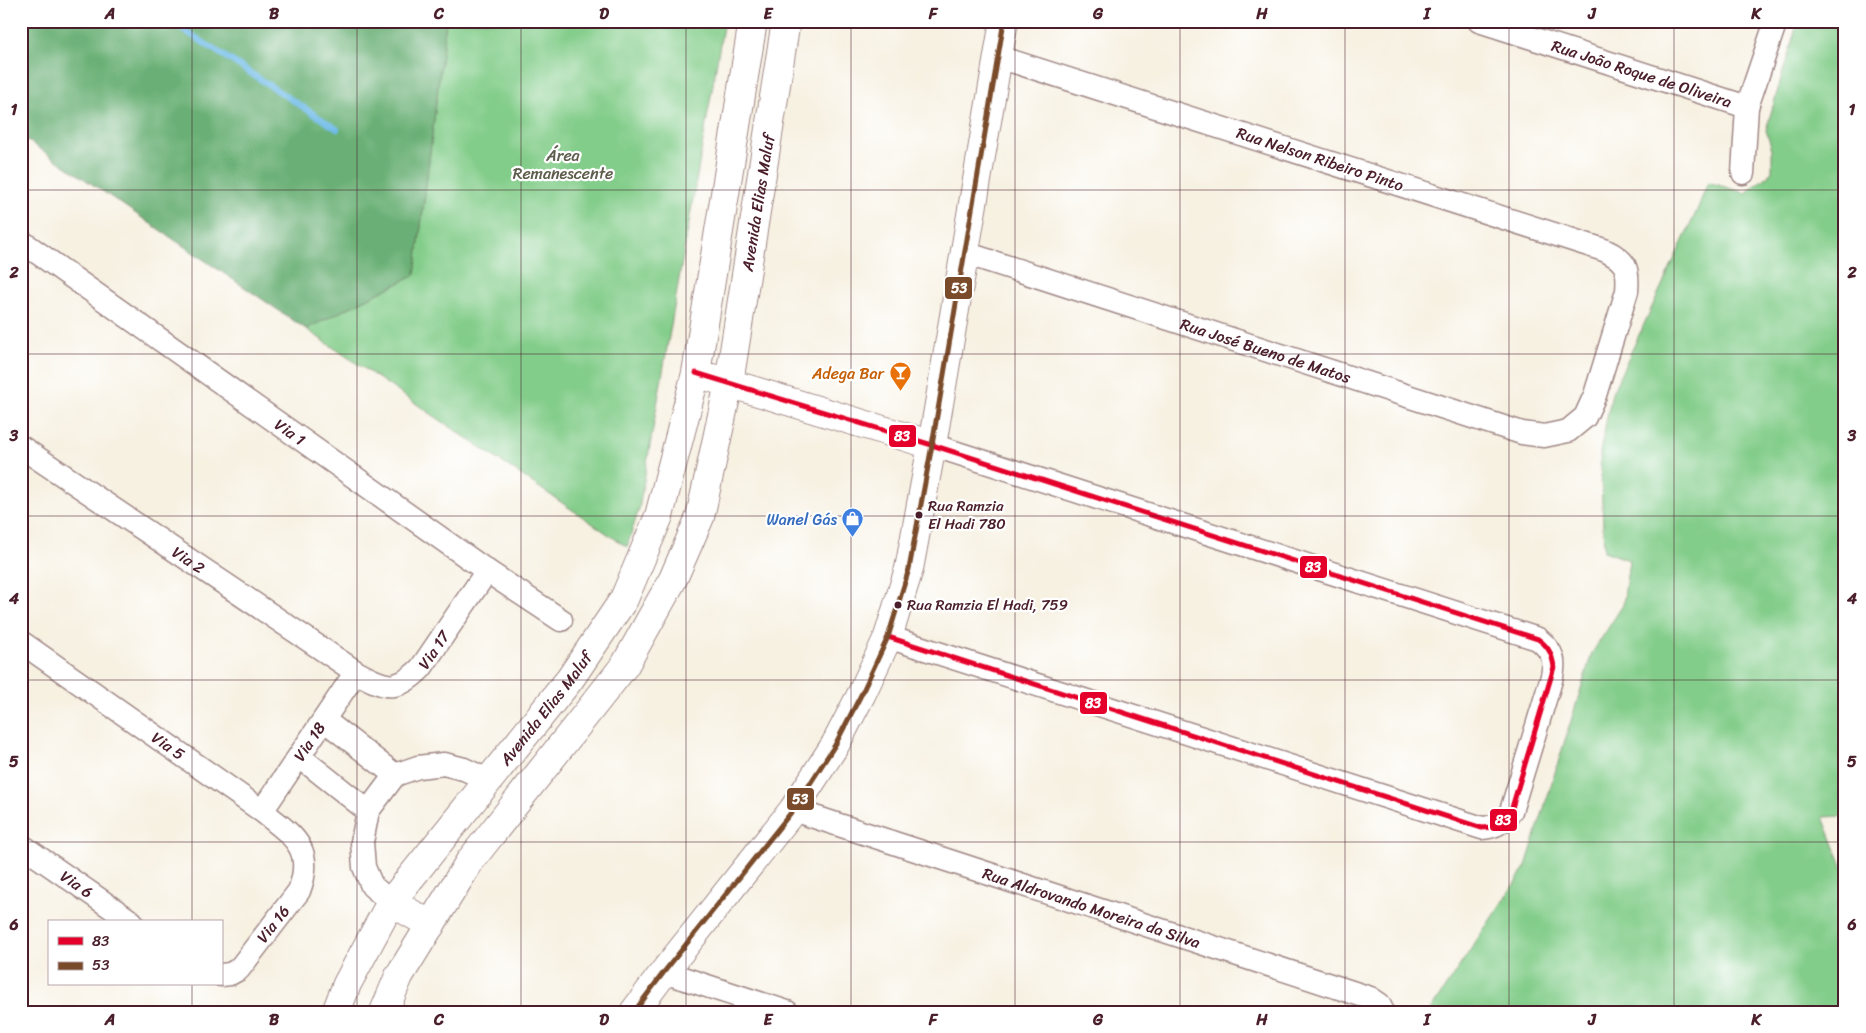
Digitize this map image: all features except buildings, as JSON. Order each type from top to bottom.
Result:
[{"type":"street","name":"Avenida Elias Maluf","points":[[336,1012],[347,984],[391,902],[570,680],[624,599],[659,516],[696,373],[753,21]]},
{"type":"street","name":"Avenida Elias Maluf","points":[[384,1012],[399,976],[470,861],[625,665],[673,579],[700,517],[729,383],[786,21]]},
{"type":"street","points":[[634,1012],[793,810],[835,745],[888,637],[909,569],[1004,21]]},
{"type":"street","name":"Rua João Roque de Oliveira","points":[[1480,21],[1748,108]]},
{"type":"street","points":[[1743,173],[1748,108],[1776,21]]},
{"type":"street","name":"Rua Nelson Ribeiro Pinto","points":[[999,57],[1604,250],[1616,256],[1625,265],[1628,277],[1627,291],[1595,395],[1585,416],[1568,432]]},
{"type":"street","name":"Via 1","points":[[21,241],[487,571],[561,620]]},
{"type":"street","name":"Rua José Bueno de Matos","points":[[965,253],[1522,433],[1544,436],[1568,432]]},
{"type":"street","points":[[696,373],[932,445],[1538,639],[1548,646],[1554,667],[1511,811],[1503,822],[1494,827],[1482,828],[888,637]]},
{"type":"street","name":"Via 2","points":[[21,447],[356,672]]},
{"type":"street","name":"Via 17","points":[[356,672],[376,683],[394,686],[409,680],[421,668],[487,571]]},
{"type":"street","name":"Via 5","points":[[21,642],[262,811],[293,836],[301,847],[304,859]]},
{"type":"street","name":"Via 18","points":[[262,811],[300,758],[356,672]]},
{"type":"street","points":[[324,720],[395,775]]},
{"type":"street","points":[[300,758],[368,811]]},
{"type":"street","points":[[431,925],[391,902],[372,886],[364,867],[362,842],[368,811],[395,775],[418,767],[444,764],[464,769],[488,780],[494,786],[498,793],[496,811],[470,861]]},
{"type":"street","name":"Rua Aldrovando Moreira da Silva","points":[[793,810],[1370,998],[1379,1004],[1383,1012]]},
{"type":"street","name":"Via 6","points":[[21,844],[129,920]]},
{"type":"street","name":"Via 16","points":[[222,975],[230,974],[239,968],[299,892],[304,878],[304,859]]},
{"type":"street","points":[[664,972],[787,1012]]},
{"type":"green space","points":[[21,21],[446,21],[415,275],[306,329],[21,136]]},
{"type":"green space","name":"Área Remanescente","points":[[446,21],[724,21],[639,509],[627,547],[306,329],[415,275]]},
{"type":"green space","points":[[1798,21],[1845,21],[1845,816],[1823,817],[1845,873],[1845,1012],[1429,1012],[1526,866],[1592,653],[1623,605],[1629,560],[1604,551],[1600,452],[1612,393],[1698,208],[1708,182],[1746,193],[1772,172],[1772,149],[1766,130]]},
{"type":"waterway","points":[[170,21],[337,129]]},
{"type":"transit line","name":"53","points":[[634,1012],[793,810],[835,745],[888,637],[909,569],[1004,21]]},
{"type":"transit line","name":"83","points":[[696,373],[932,445],[1538,639],[1549,651],[1554,667],[1511,811],[1498,824],[1482,828],[888,637]]},
{"type":"place","name":"Adega Bar","points":[[900,392]]},
{"type":"place","name":"Rua Ramzia El Hadi 780","points":[[919,515]]},
{"type":"place","name":"Wanel Gás","points":[[853,538]]},
{"type":"place","name":"Rua Ramzia El Hadi, 759","points":[[898,605]]}]
